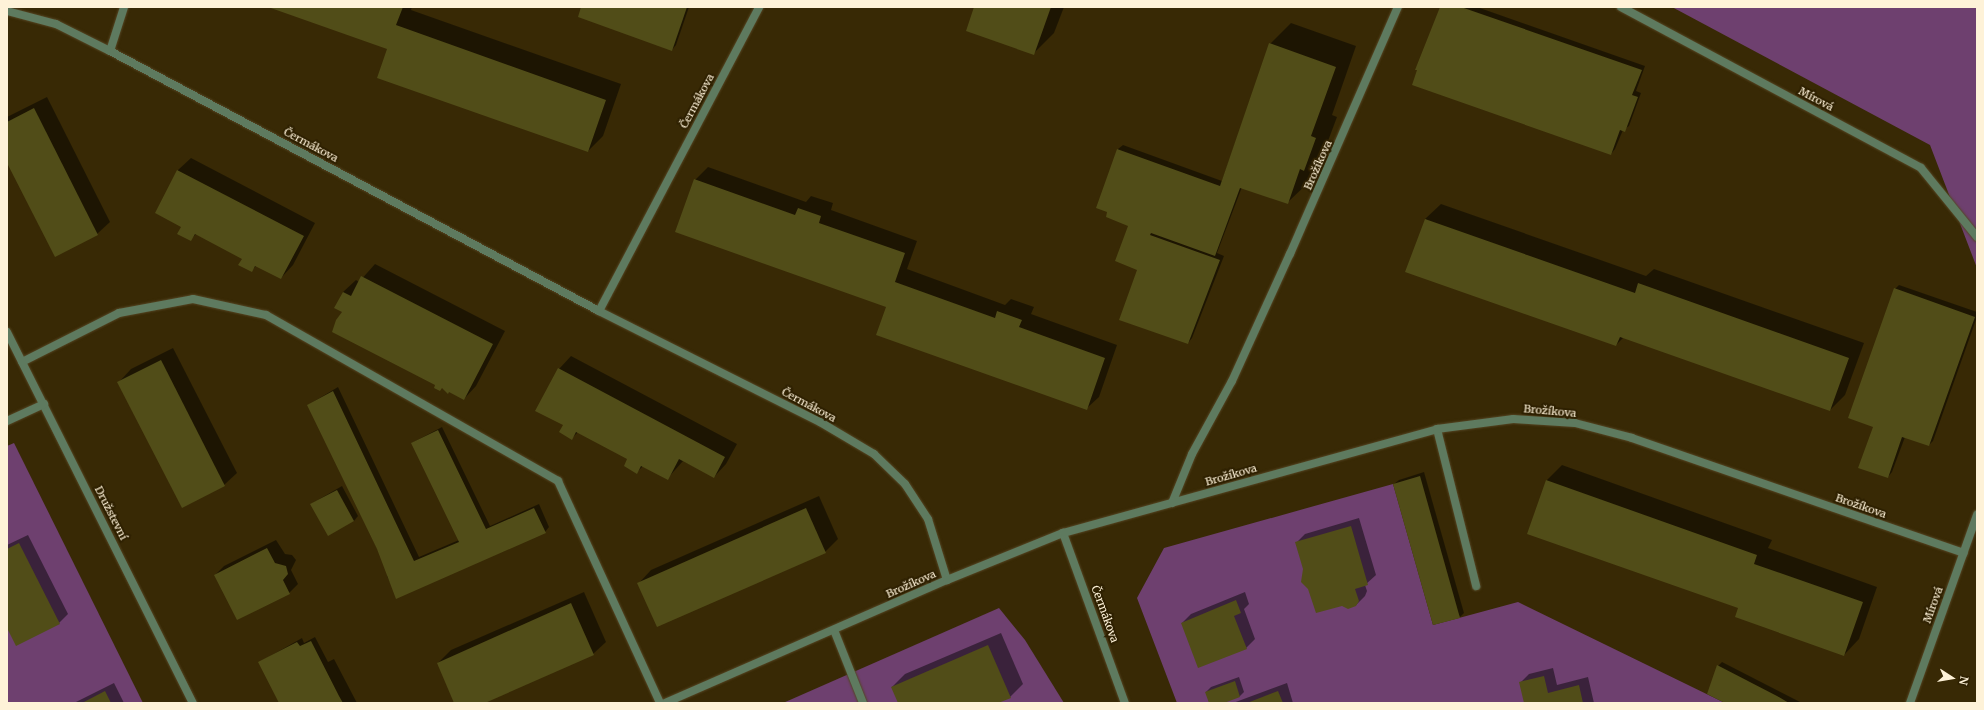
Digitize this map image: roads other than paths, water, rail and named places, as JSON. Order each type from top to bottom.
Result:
[{"type":"street","points":[[110,51],[124,7]]},
{"type":"street","name":"Čermákova","points":[[600,311],[759,7]]},
{"type":"street","name":"Brožíkova","points":[[1172,503],[1192,454],[1232,381],[1398,7]]},
{"type":"street","name":"Mírová","points":[[1621,7],[1921,168],[1977,237]]},
{"type":"street","name":"Čermákova","points":[[7,10],[56,24],[110,51],[600,311],[820,422],[874,454],[905,484],[928,519],[947,580]]},
{"type":"street","points":[[22,362],[119,313],[193,299],[266,315],[558,481],[660,703]]},
{"type":"street","name":"Družstevní","points":[[7,332],[193,703]]},
{"type":"street","points":[[7,421],[44,404]]},
{"type":"street","name":"Brožíkova","points":[[665,703],[947,580],[1063,533],[1437,429],[1513,419],[1575,423],[1632,438],[1964,553]]},
{"type":"street","points":[[1437,429],[1476,586]]},
{"type":"street","name":"Mírová","points":[[1910,703],[1977,515]]},
{"type":"street","name":"Čermákova","points":[[1063,533],[1125,703]]},
{"type":"street","points":[[834,630],[863,703]]}]
